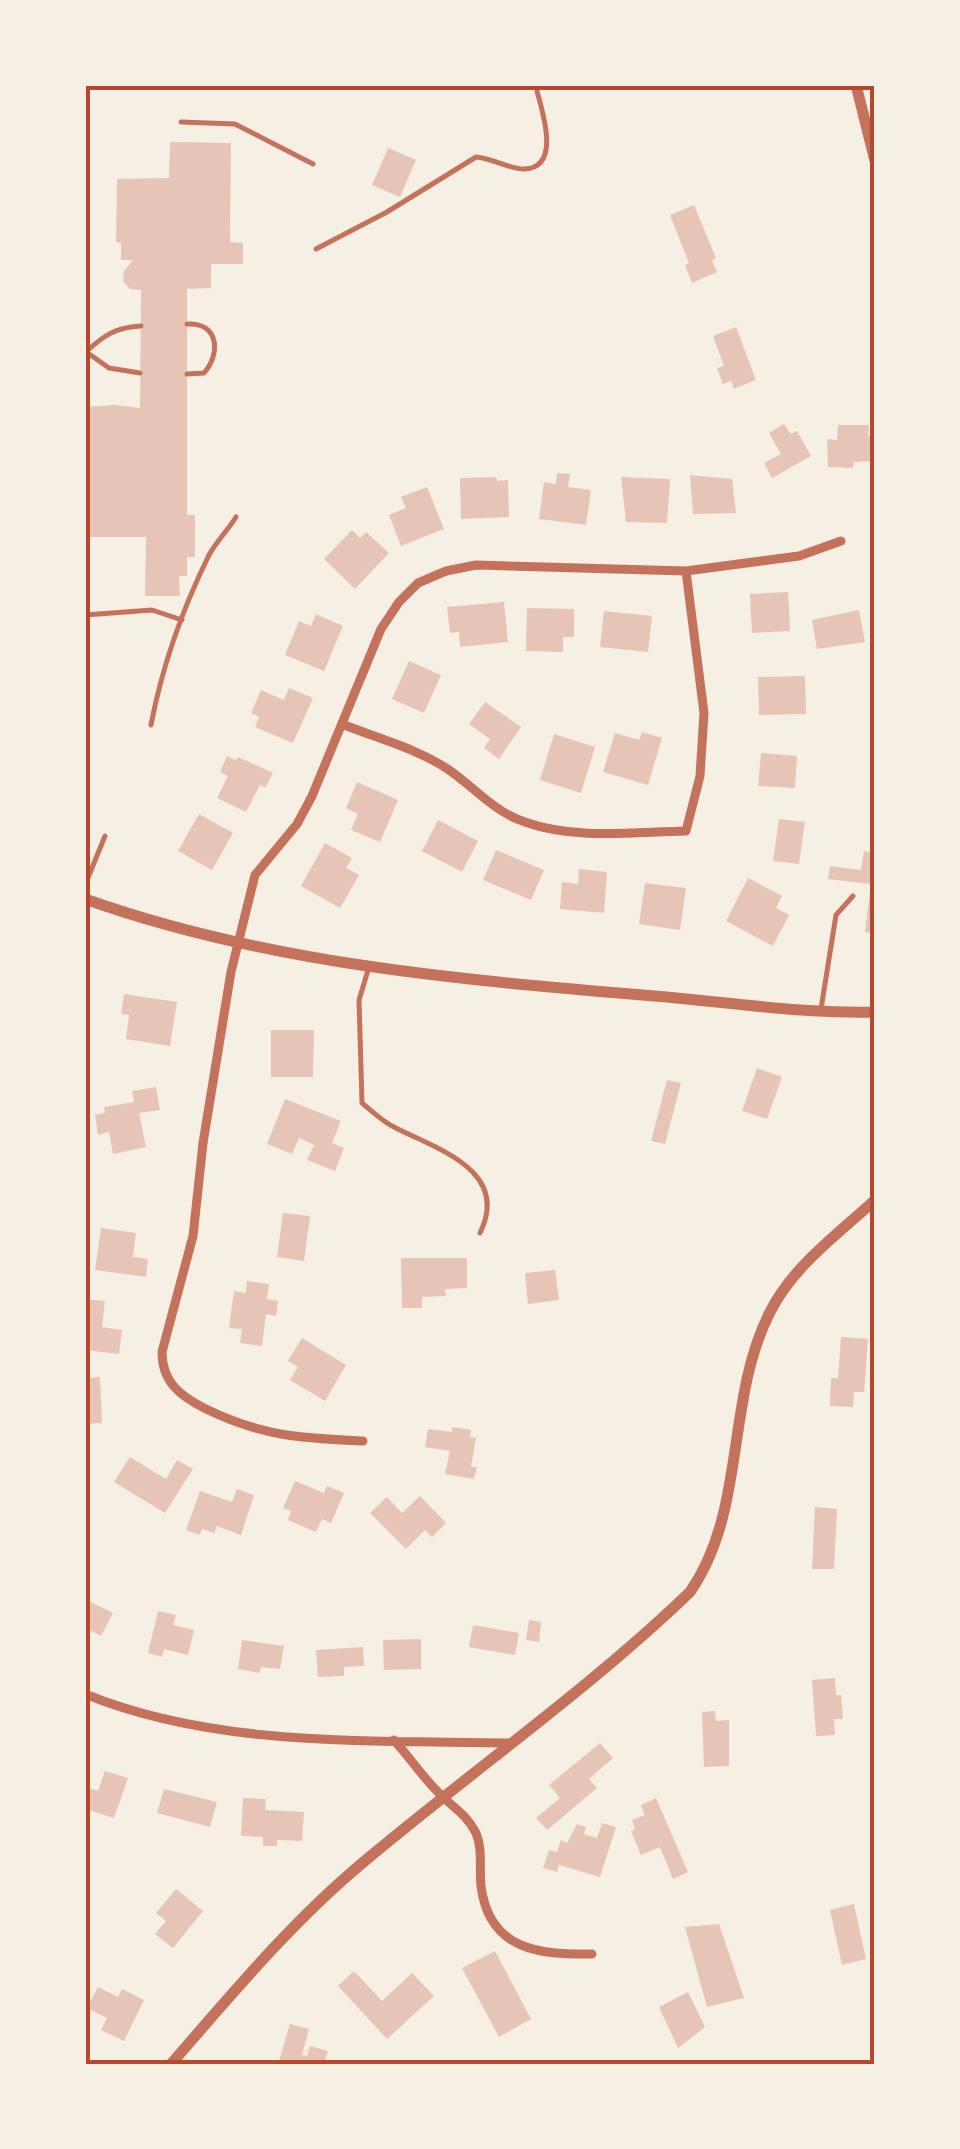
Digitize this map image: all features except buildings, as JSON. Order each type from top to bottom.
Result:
[{"type":"street","points":[[856,85],[869,109],[875,161]]},
{"type":"street","points":[[363,1441],[290,1437],[239,1424],[182,1397],[162,1370],[166,1330],[193,1236],[203,1144],[234,957],[255,875],[297,824],[381,630],[399,602],[418,584],[446,571],[499,564],[686,571],[798,556],[841,541]]},
{"type":"street","points":[[342,724],[447,768],[489,804],[522,822],[591,834],[686,831],[700,776],[704,713],[686,571]]},
{"type":"street","points":[[85,899],[180,929],[369,967],[875,1012]]},
{"type":"street","points":[[171,2064],[262,1960],[359,1866],[515,1743],[690,1592],[703,1574],[720,1529],[748,1374],[770,1312],[809,1260],[875,1200]]},
{"type":"street","points":[[85,1694],[169,1719],[264,1734],[515,1743]]},
{"type":"street","points":[[394,1740],[444,1798],[462,1812],[477,1835],[482,1894],[500,1930],[518,1945],[538,1953],[592,1954]]},
{"type":"lane","points":[[316,249],[388,212],[476,156],[522,169],[533,167],[544,154],[549,136],[537,91]]},
{"type":"lane","points":[[181,122],[235,124],[313,164]]},
{"type":"lane","points":[[187,324],[196,323],[204,330],[214,340],[216,352],[204,373],[187,374]]},
{"type":"lane","points":[[140,326],[124,327],[105,335],[86,351],[110,368],[140,373]]},
{"type":"lane","points":[[151,725],[160,680],[182,620],[211,552],[236,517]]},
{"type":"lane","points":[[85,615],[152,610],[182,620]]},
{"type":"lane","points":[[85,885],[105,836]]},
{"type":"lane","points":[[821,1010],[836,915],[854,896]]},
{"type":"lane","points":[[369,967],[359,1000],[362,1103],[390,1125],[453,1154],[482,1184],[489,1201],[488,1216],[480,1233]]}]
